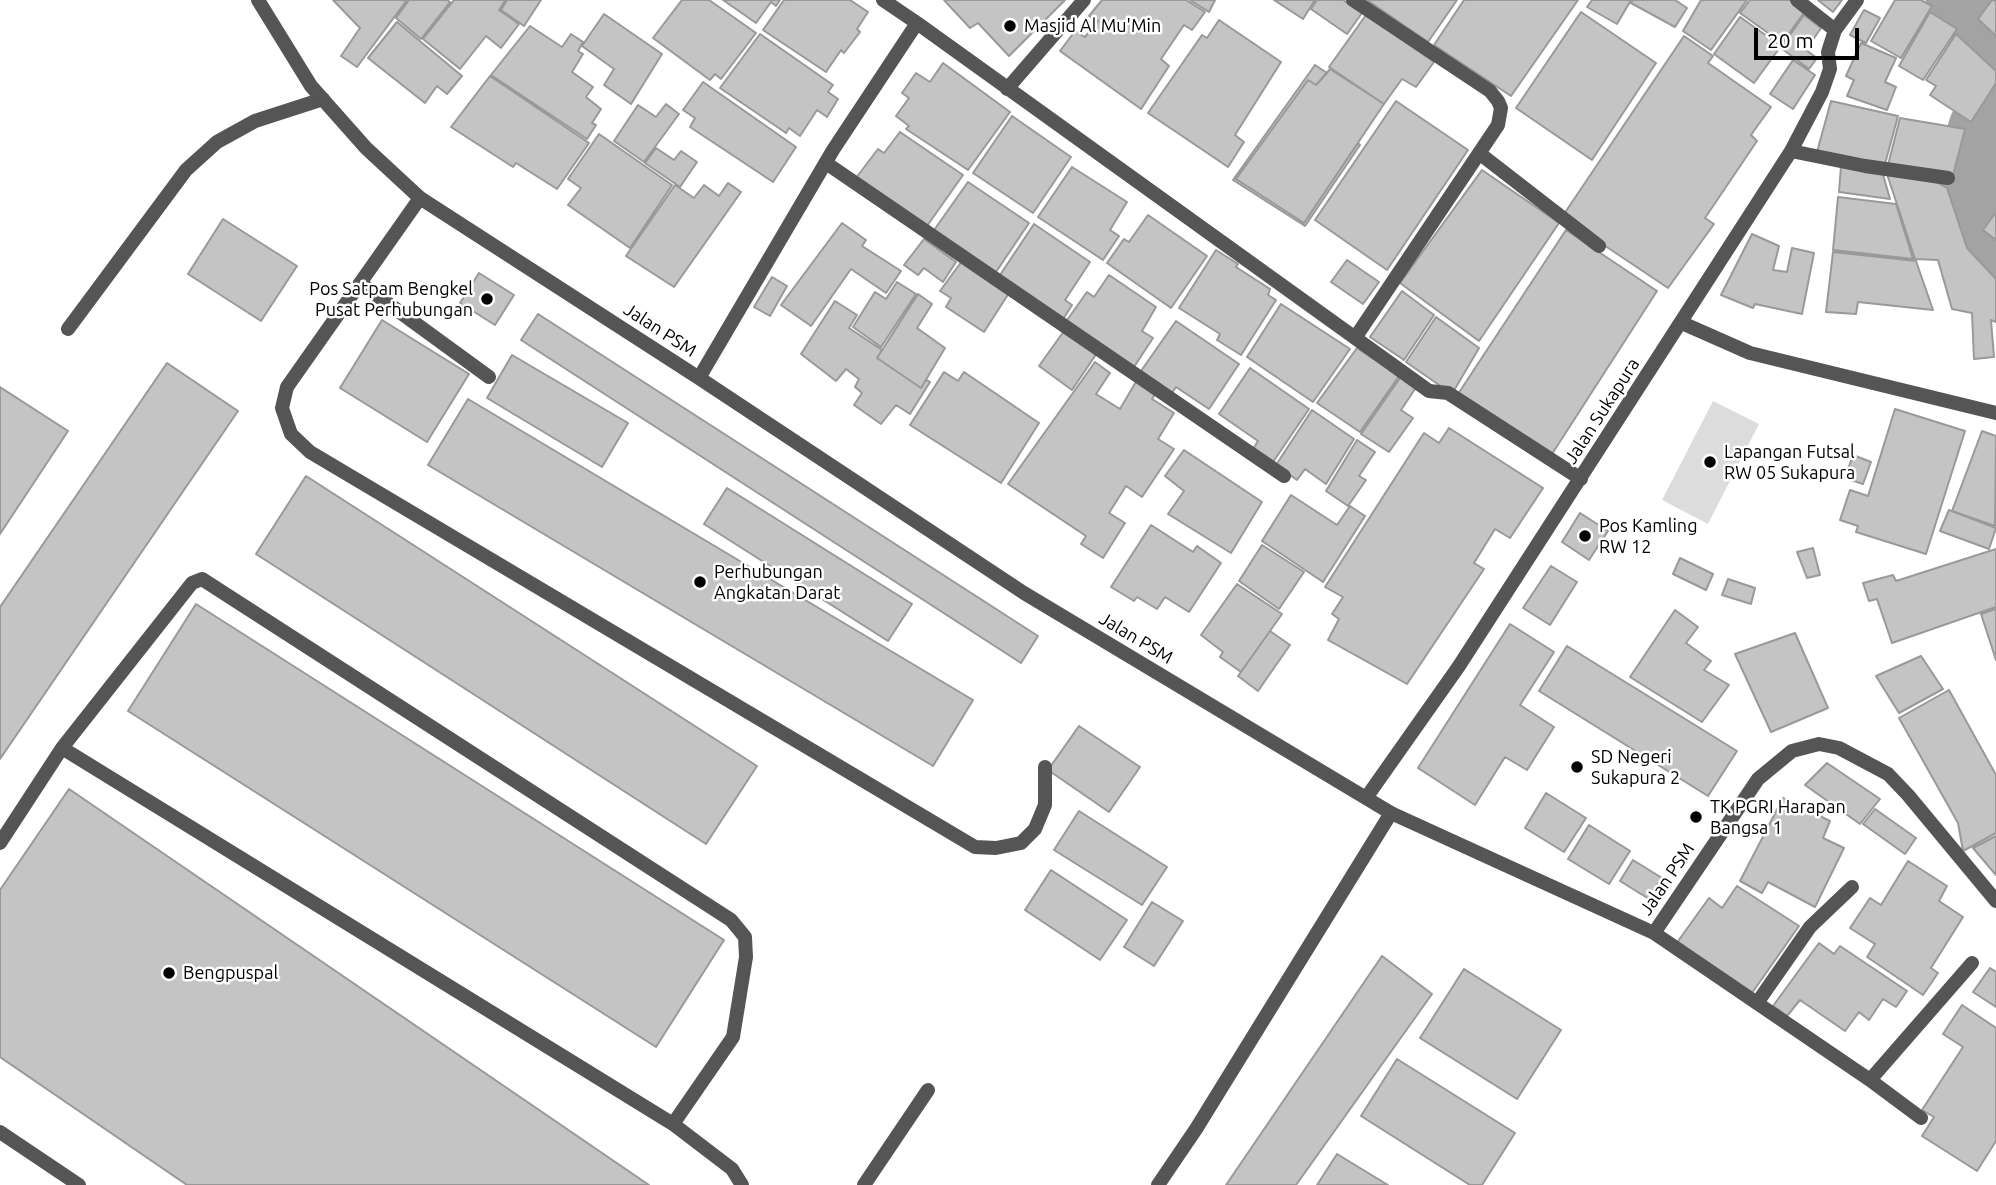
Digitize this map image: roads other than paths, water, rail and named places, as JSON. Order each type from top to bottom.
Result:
[{"type":"street","name":"Jalan PSM","points":[[258,0],[311,86],[366,148],[420,198],[1024,593],[1391,813],[1654,933],[1758,779],[1792,751],[1819,744],[1839,748],[1888,774],[1996,901]]},
{"type":"street","points":[[883,0],[1429,391],[1448,393],[1581,479]]},
{"type":"street","points":[[1007,89],[1084,0]]},
{"type":"street","points":[[1353,0],[1490,91],[1501,108],[1498,125],[1355,338]]},
{"type":"street","points":[[1797,0],[1835,30],[1857,0]]},
{"type":"street","points":[[699,378],[826,163],[917,23]]},
{"type":"street","name":"Jalan Sukapura","points":[[1366,798],[1459,666],[1791,151],[1822,92],[1830,69],[1828,52],[1835,30]]},
{"type":"street","points":[[68,329],[186,170],[217,142],[255,121],[323,99]]},
{"type":"street","points":[[1791,151],[1864,166],[1948,178]]},
{"type":"street","points":[[1479,153],[1599,246]]},
{"type":"street","points":[[826,163],[1284,476]]},
{"type":"street","points":[[420,198],[287,387],[282,408],[291,433],[310,452],[975,847],[996,848],[1021,843],[1035,829],[1045,805],[1045,767]]},
{"type":"street","points":[[360,283],[489,376]]},
{"type":"street","points":[[1682,323],[1750,353],[1996,413]]},
{"type":"street","points":[[0,843],[62,748],[192,583],[202,579],[731,920],[745,937],[746,957],[733,1037],[673,1124]]},
{"type":"street","points":[[62,748],[673,1124],[732,1169],[742,1185]]},
{"type":"street","points":[[1158,1185],[1196,1129],[1391,813]]},
{"type":"street","points":[[1757,1003],[1810,927],[1852,887]]},
{"type":"street","points":[[1654,933],[1871,1080],[1921,1118]]},
{"type":"street","points":[[1871,1080],[1972,963]]},
{"type":"street","points":[[864,1185],[928,1090]]},
{"type":"street","points":[[0,1132],[79,1185]]},
{"type":"waterway","points":[[1957,0],[1996,39]]},
{"type":"waterway","points":[[1996,106],[1980,127],[1973,152],[1972,182],[1974,212],[1983,251],[1996,260]]},
{"type":"place","name":"Masjid Al Mu'Min","points":[[1010,26]]},
{"type":"place","name":"Pos Satpam Bengkel Pusat Perhubungan","points":[[487,299]]},
{"type":"place","name":"Lapangan Futsal RW 05 Sukapura","points":[[1710,462]]},
{"type":"place","name":"Pos Kamling RW 12","points":[[1585,536]]},
{"type":"place","name":"Perhubungan Angkatan Darat","points":[[700,582]]},
{"type":"place","name":"SD Negeri Sukapura 2","points":[[1577,767]]},
{"type":"place","name":"TK PGRI Harapan Bangsa 1","points":[[1696,817]]},
{"type":"place","name":"Bengpuspal","points":[[169,973]]}]
